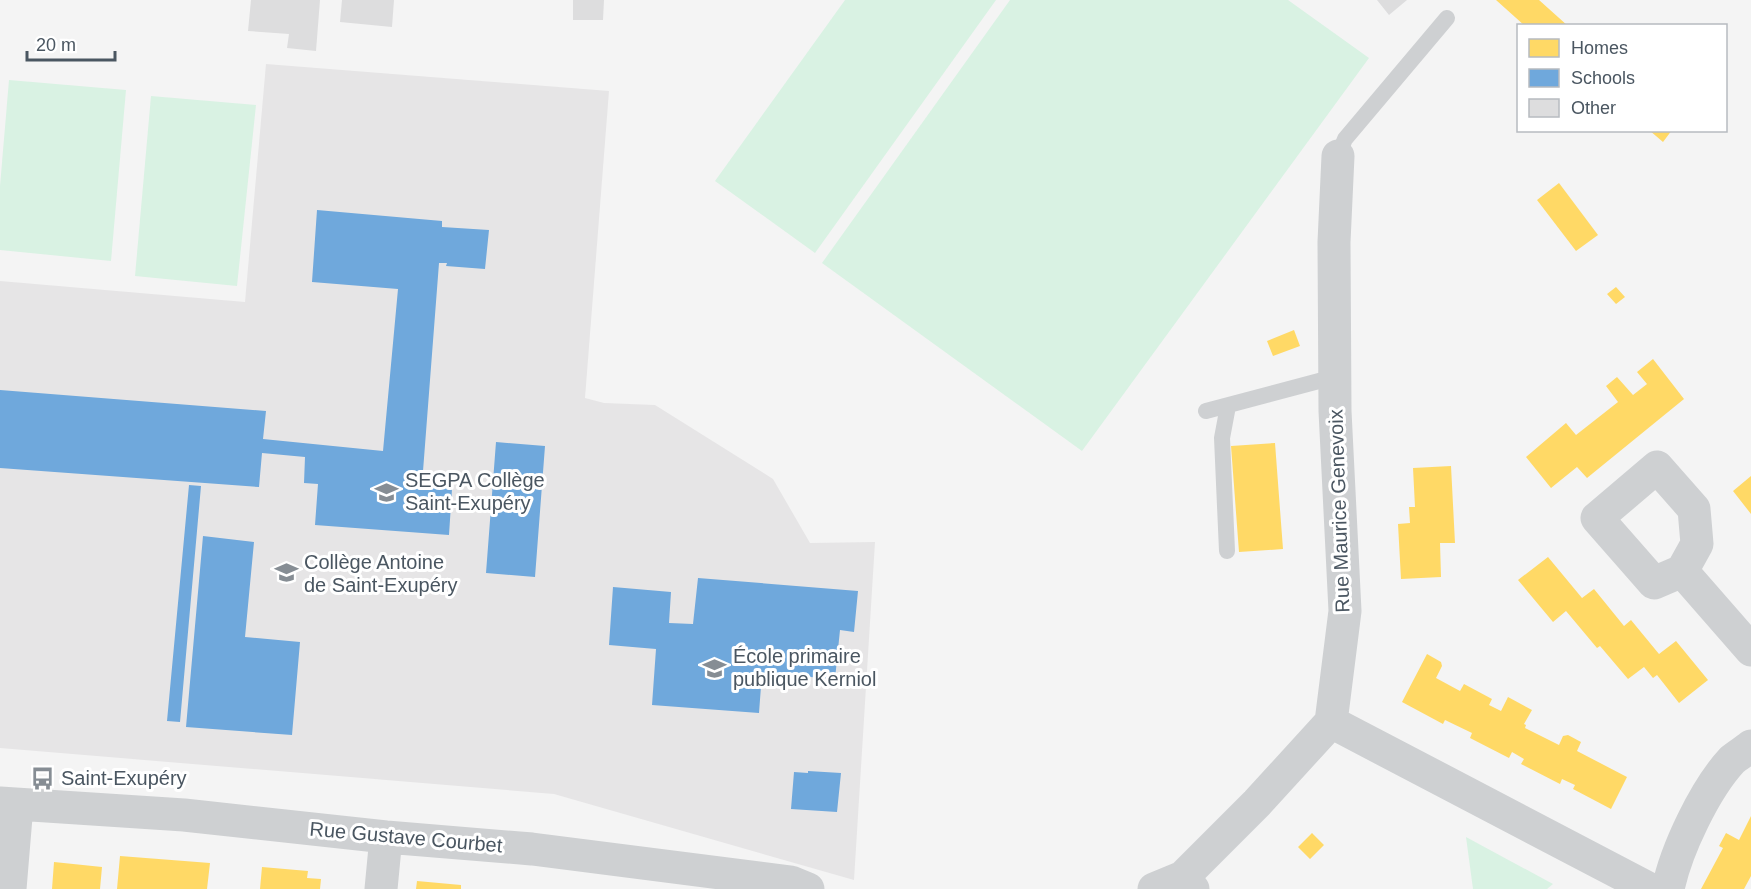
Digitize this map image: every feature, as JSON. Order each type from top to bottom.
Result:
[{"type":"street","name":"Rue Maurice Genevoix","points":[[1331,722],[1345,611],[1335,377],[1334,243],[1338,156]]},
{"type":"street","points":[[1682,571],[1751,650]]},
{"type":"street","points":[[1177,885],[1257,803],[1331,722],[1650,889]]},
{"type":"street","points":[[1668,889],[1672,870],[1706,798],[1732,760],[1751,746]]},
{"type":"street","points":[[9,804],[10,889]]},
{"type":"street","name":"Rue Gustave Courbet","points":[[9,804],[184,815],[386,837],[532,849],[791,882],[808,889]]},
{"type":"street","points":[[381,889],[386,837]]},
{"type":"lane","points":[[1338,156],[1345,139],[1447,18]]},
{"type":"lane","points":[[1206,411],[1335,377]]},
{"type":"lane","points":[[1227,551],[1222,438],[1228,406]]},
{"type":"shaded area","name":"Collège Antoine de Saint-Exupéry","points":[[266,64],[609,91],[585,398],[604,403],[655,405],[773,479],[810,543],[875,542],[854,880],[554,794],[0,748],[0,281],[245,302]]},
{"type":"green space","points":[[845,0],[996,0],[815,253],[715,181]]},
{"type":"green space","points":[[1010,0],[1288,0],[1369,58],[1082,451],[822,263]]},
{"type":"green space","points":[[9,80],[126,90],[111,261],[0,250],[0,186]]},
{"type":"green space","points":[[151,96],[256,105],[237,286],[135,276]]},
{"type":"green space","points":[[1466,837],[1553,884],[1547,889],[1473,889]]},
{"type":"building: Homes","points":[[1496,0],[1539,0],[1566,24],[1523,24]]},
{"type":"building: Homes","points":[[1651,132],[1670,132],[1663,142]]},
{"type":"building: Homes","points":[[1559,183],[1598,235],[1576,251],[1537,200]]},
{"type":"building: Homes","points":[[1616,287],[1625,297],[1616,304],[1607,294]]},
{"type":"building: Homes","points":[[1294,330],[1300,346],[1273,356],[1267,341]]},
{"type":"building: Homes","points":[[1653,359],[1684,399],[1587,478],[1577,467],[1551,488],[1526,457],[1566,423],[1576,435],[1618,402],[1606,386],[1617,377],[1633,395],[1647,384],[1637,372]]},
{"type":"building: Homes","points":[[1275,443],[1283,549],[1239,552],[1231,446]]},
{"type":"building: Homes","points":[[1451,466],[1455,543],[1440,543],[1441,577],[1401,579],[1398,524],[1410,523],[1409,507],[1415,507],[1413,468]]},
{"type":"building: Homes","points":[[1751,476],[1751,514],[1733,491]]},
{"type":"building: Homes","points":[[1548,557],[1582,598],[1594,589],[1624,626],[1631,620],[1659,654],[1676,641],[1708,680],[1679,703],[1657,675],[1653,678],[1644,667],[1628,679],[1600,646],[1597,648],[1566,611],[1553,622],[1518,580]]},
{"type":"building: Homes","points":[[1427,654],[1441,662],[1442,666],[1436,678],[1460,691],[1464,684],[1492,699],[1489,705],[1501,711],[1508,697],[1532,710],[1524,724],[1525,728],[1559,745],[1563,736],[1568,735],[1581,742],[1577,751],[1627,777],[1611,809],[1573,789],[1575,785],[1562,779],[1560,784],[1521,764],[1524,759],[1512,752],[1509,758],[1470,738],[1472,733],[1445,720],[1443,724],[1402,702]]},
{"type":"building: Homes","points":[[1751,816],[1751,876],[1744,889],[1701,889],[1723,848],[1719,846],[1726,833],[1739,840]]},
{"type":"building: Homes","points":[[1312,833],[1324,845],[1310,859],[1298,847]]},
{"type":"building: Homes","points":[[120,856],[210,863],[207,889],[117,889]]},
{"type":"building: Homes","points":[[54,862],[102,867],[100,889],[52,889]]},
{"type":"building: Homes","points":[[262,867],[308,871],[307,878],[321,879],[320,889],[260,889]]},
{"type":"building: Homes","points":[[417,881],[461,885],[461,889],[416,889]]},
{"type":"building: Schools","points":[[317,210],[442,221],[442,227],[489,230],[485,269],[446,266],[447,263],[439,263],[423,471],[453,474],[449,535],[315,525],[318,484],[304,483],[305,457],[262,453],[259,487],[0,468],[0,390],[266,411],[263,439],[383,451],[398,289],[312,282]]},
{"type":"building: Schools","points":[[496,442],[545,446],[535,577],[486,573]]},
{"type":"building: Schools","points":[[189,485],[201,486],[180,722],[167,721]]},
{"type":"building: Schools","points":[[203,536],[254,542],[245,637],[300,642],[292,735],[186,727]]},
{"type":"building: Schools","points":[[698,578],[858,591],[854,632],[840,630],[835,679],[762,673],[759,713],[652,705],[656,649],[609,645],[613,587],[671,592],[669,623],[693,624]]},
{"type":"building: Schools","points":[[808,771],[841,773],[837,812],[791,809],[794,772],[808,773]]},
{"type":"building: Other","points":[[251,0],[320,0],[316,51],[287,48],[289,34],[248,31]]},
{"type":"building: Other","points":[[342,0],[394,0],[392,27],[340,22]]},
{"type":"building: Other","points":[[573,0],[604,0],[603,20],[573,20]]},
{"type":"building: Other","points":[[1377,0],[1407,0],[1389,15]]},
{"type":"place","name":"SEGPA Collège Saint-Exupéry","points":[[387,492]]},
{"type":"place","name":"Collège Antoine de Saint-Exupéry","points":[[286,573]]},
{"type":"place","name":"École primaire publique Kerniol","points":[[715,668]]},
{"type":"place","name":"Saint-Exupéry","points":[[43,778]]}]
